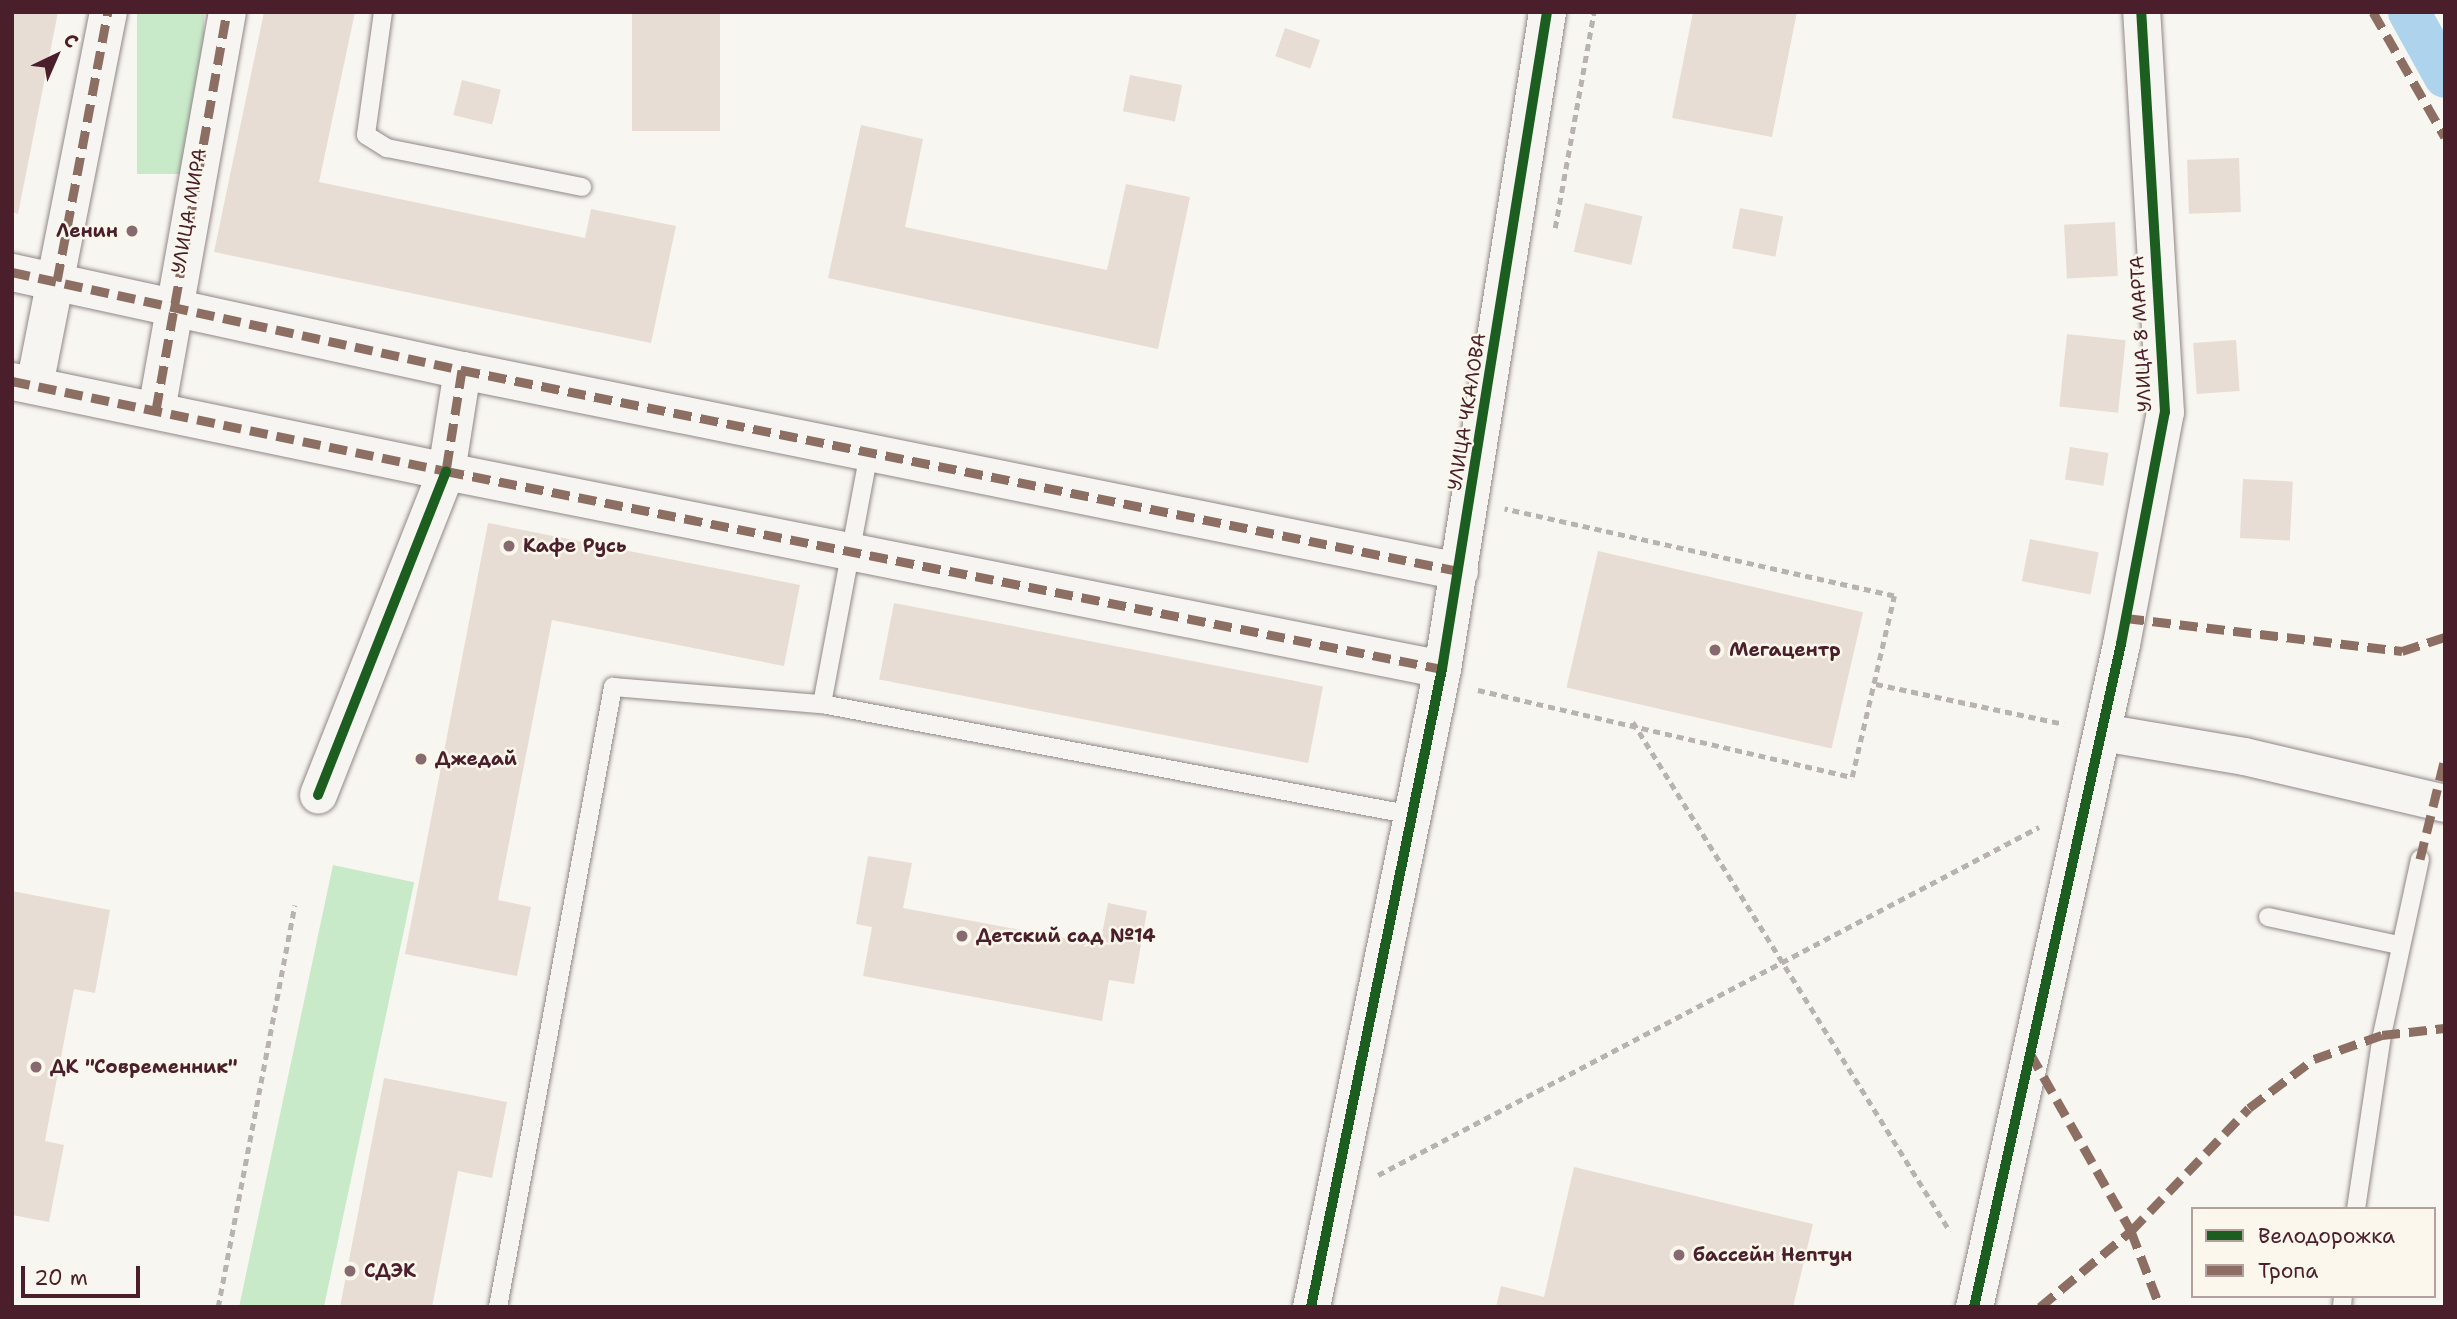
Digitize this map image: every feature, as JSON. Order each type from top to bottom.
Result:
[{"type":"street","points":[[108,12],[57,281],[23,383],[446,471],[1442,669]]},
{"type":"street","name":"УЛИЦА МИРА","points":[[156,410],[172,308],[227,12]]},
{"type":"street","name":"УЛИЦА ЧКАЛОВА","points":[[1311,1307],[1442,669],[1547,12]]},
{"type":"street","name":"УЛИЦА 8 МАРТА","points":[[1977,1293],[2102,732],[2165,412],[2141,12]]},
{"type":"street","points":[[12,272],[462,370],[1459,571]]},
{"type":"street","points":[[318,795],[446,471],[462,370]]},
{"type":"street","points":[[2102,732],[2244,756],[2445,803]]},
{"type":"lane","points":[[383,12],[366,135],[387,148],[582,187]]},
{"type":"lane","points":[[822,705],[869,452]]},
{"type":"lane","points":[[498,1307],[613,687],[822,705],[1412,815]]},
{"type":"lane","points":[[2356,1207],[2399,945],[2420,859]]},
{"type":"lane","points":[[2268,918],[2399,945]]},
{"type":"path","points":[[1478,690],[1633,722],[1852,777],[1895,596],[1504,509]]},
{"type":"path","points":[[1876,684],[2102,732]]},
{"type":"path","points":[[1633,722],[1782,960],[1977,1293]]},
{"type":"path","points":[[1374,1177],[1782,960],[2086,803]]},
{"type":"path","points":[[218,1307],[295,905]]},
{"type":"green space","points":[[137,12],[204,12],[204,174],[137,174]]},
{"type":"green space","points":[[333,865],[414,882],[324,1307],[239,1306]]},
{"type":"building","points":[[12,12],[58,12],[18,214],[12,212]]},
{"type":"building","points":[[264,12],[355,12],[319,182],[585,238],[591,209],[676,226],[651,343],[214,252]]},
{"type":"building","points":[[632,12],[720,12],[720,131],[632,131]]},
{"type":"building","points":[[1693,12],[1797,12],[1772,137],[1672,118]]},
{"type":"building","points":[[1285,28],[1320,40],[1310,68],[1275,56]]},
{"type":"building","points":[[1130,75],[1182,85],[1175,121],[1123,111]]},
{"type":"building","points":[[462,80],[501,90],[492,125],[453,115]]},
{"type":"building","points":[[861,125],[923,139],[905,227],[1107,270],[1126,184],[1190,197],[1158,349],[828,278]]},
{"type":"building","points":[[2239,158],[2241,212],[2189,214],[2187,160]]},
{"type":"building","points":[[1585,203],[1642,216],[1631,265],[1574,252]]},
{"type":"building","points":[[1740,208],[1783,216],[1775,257],[1732,248]]},
{"type":"building","points":[[2115,222],[2118,276],[2067,279],[2064,225]]},
{"type":"building","points":[[2067,334],[2126,340],[2118,413],[2059,407]]},
{"type":"building","points":[[2236,340],[2240,391],[2197,394],[2193,343]]},
{"type":"building","points":[[2070,447],[2109,453],[2103,486],[2065,480]]},
{"type":"building","points":[[2243,479],[2293,482],[2290,541],[2240,538]]},
{"type":"building","points":[[488,523],[800,585],[784,666],[552,620],[498,900],[531,907],[517,976],[405,954]]},
{"type":"building","points":[[2030,539],[2099,552],[2091,595],[2022,581]]},
{"type":"building","name":"Мегацентр","points":[[1598,551],[1863,612],[1832,749],[1567,687]]},
{"type":"building","points":[[894,603],[1323,686],[1308,763],[879,680]]},
{"type":"building","name":"Детский сад №14","points":[[868,856],[912,863],[903,908],[1100,945],[1108,903],[1147,911],[1134,984],[1109,980],[1102,1021],[863,976],[872,927],[856,924]]},
{"type":"building","name":"ДК \"Современник\"","points":[[12,891],[110,910],[95,993],[74,989],[45,1141],[64,1145],[49,1222],[12,1215]]},
{"type":"building","points":[[384,1078],[507,1102],[492,1178],[458,1171],[432,1307],[340,1307]]},
{"type":"building","name":"бассейн Нептун","points":[[1574,1167],[1813,1224],[1793,1307],[1496,1307],[1501,1286],[1544,1297]]},
{"type":"waterway","points":[[2409,12],[2445,77]]},
{"type":"marked path","points":[[57,281],[108,12]]},
{"type":"marked path","points":[[156,410],[227,12]]},
{"type":"marked path","points":[[2373,12],[2445,137]]},
{"type":"marked path","points":[[12,272],[462,370],[1459,571]]},
{"type":"marked path","points":[[462,370],[446,471],[1442,669]]},
{"type":"marked path","points":[[12,381],[446,471]]},
{"type":"marked path","points":[[2126,618],[2402,651],[2445,637]]},
{"type":"marked path","points":[[2420,859],[2445,758]]},
{"type":"marked path","points":[[2040,1307],[2131,1231],[2249,1108],[2314,1059],[2382,1035],[2445,1028]]},
{"type":"marked path","points":[[2030,1053],[2131,1231],[2160,1307]]},
{"type":"cycle path","points":[[1311,1307],[1442,669],[1547,12]]},
{"type":"cycle path","points":[[1974,1307],[2121,644],[2165,412],[2141,12]]},
{"type":"cycle path","points":[[318,795],[446,471]]},
{"type":"place","name":"Ленин","points":[[132,231]]},
{"type":"place","name":"Кафе Русь","points":[[509,546]]},
{"type":"place","name":"Мегацентр","points":[[1715,650]]},
{"type":"place","name":"Джедай","points":[[421,759]]},
{"type":"place","name":"Детский сад №14","points":[[962,936]]},
{"type":"place","name":"ДК \"Современник\"","points":[[36,1067]]},
{"type":"place","name":"бассейн Нептун","points":[[1679,1255]]},
{"type":"place","name":"СДЭК","points":[[350,1271]]}]
